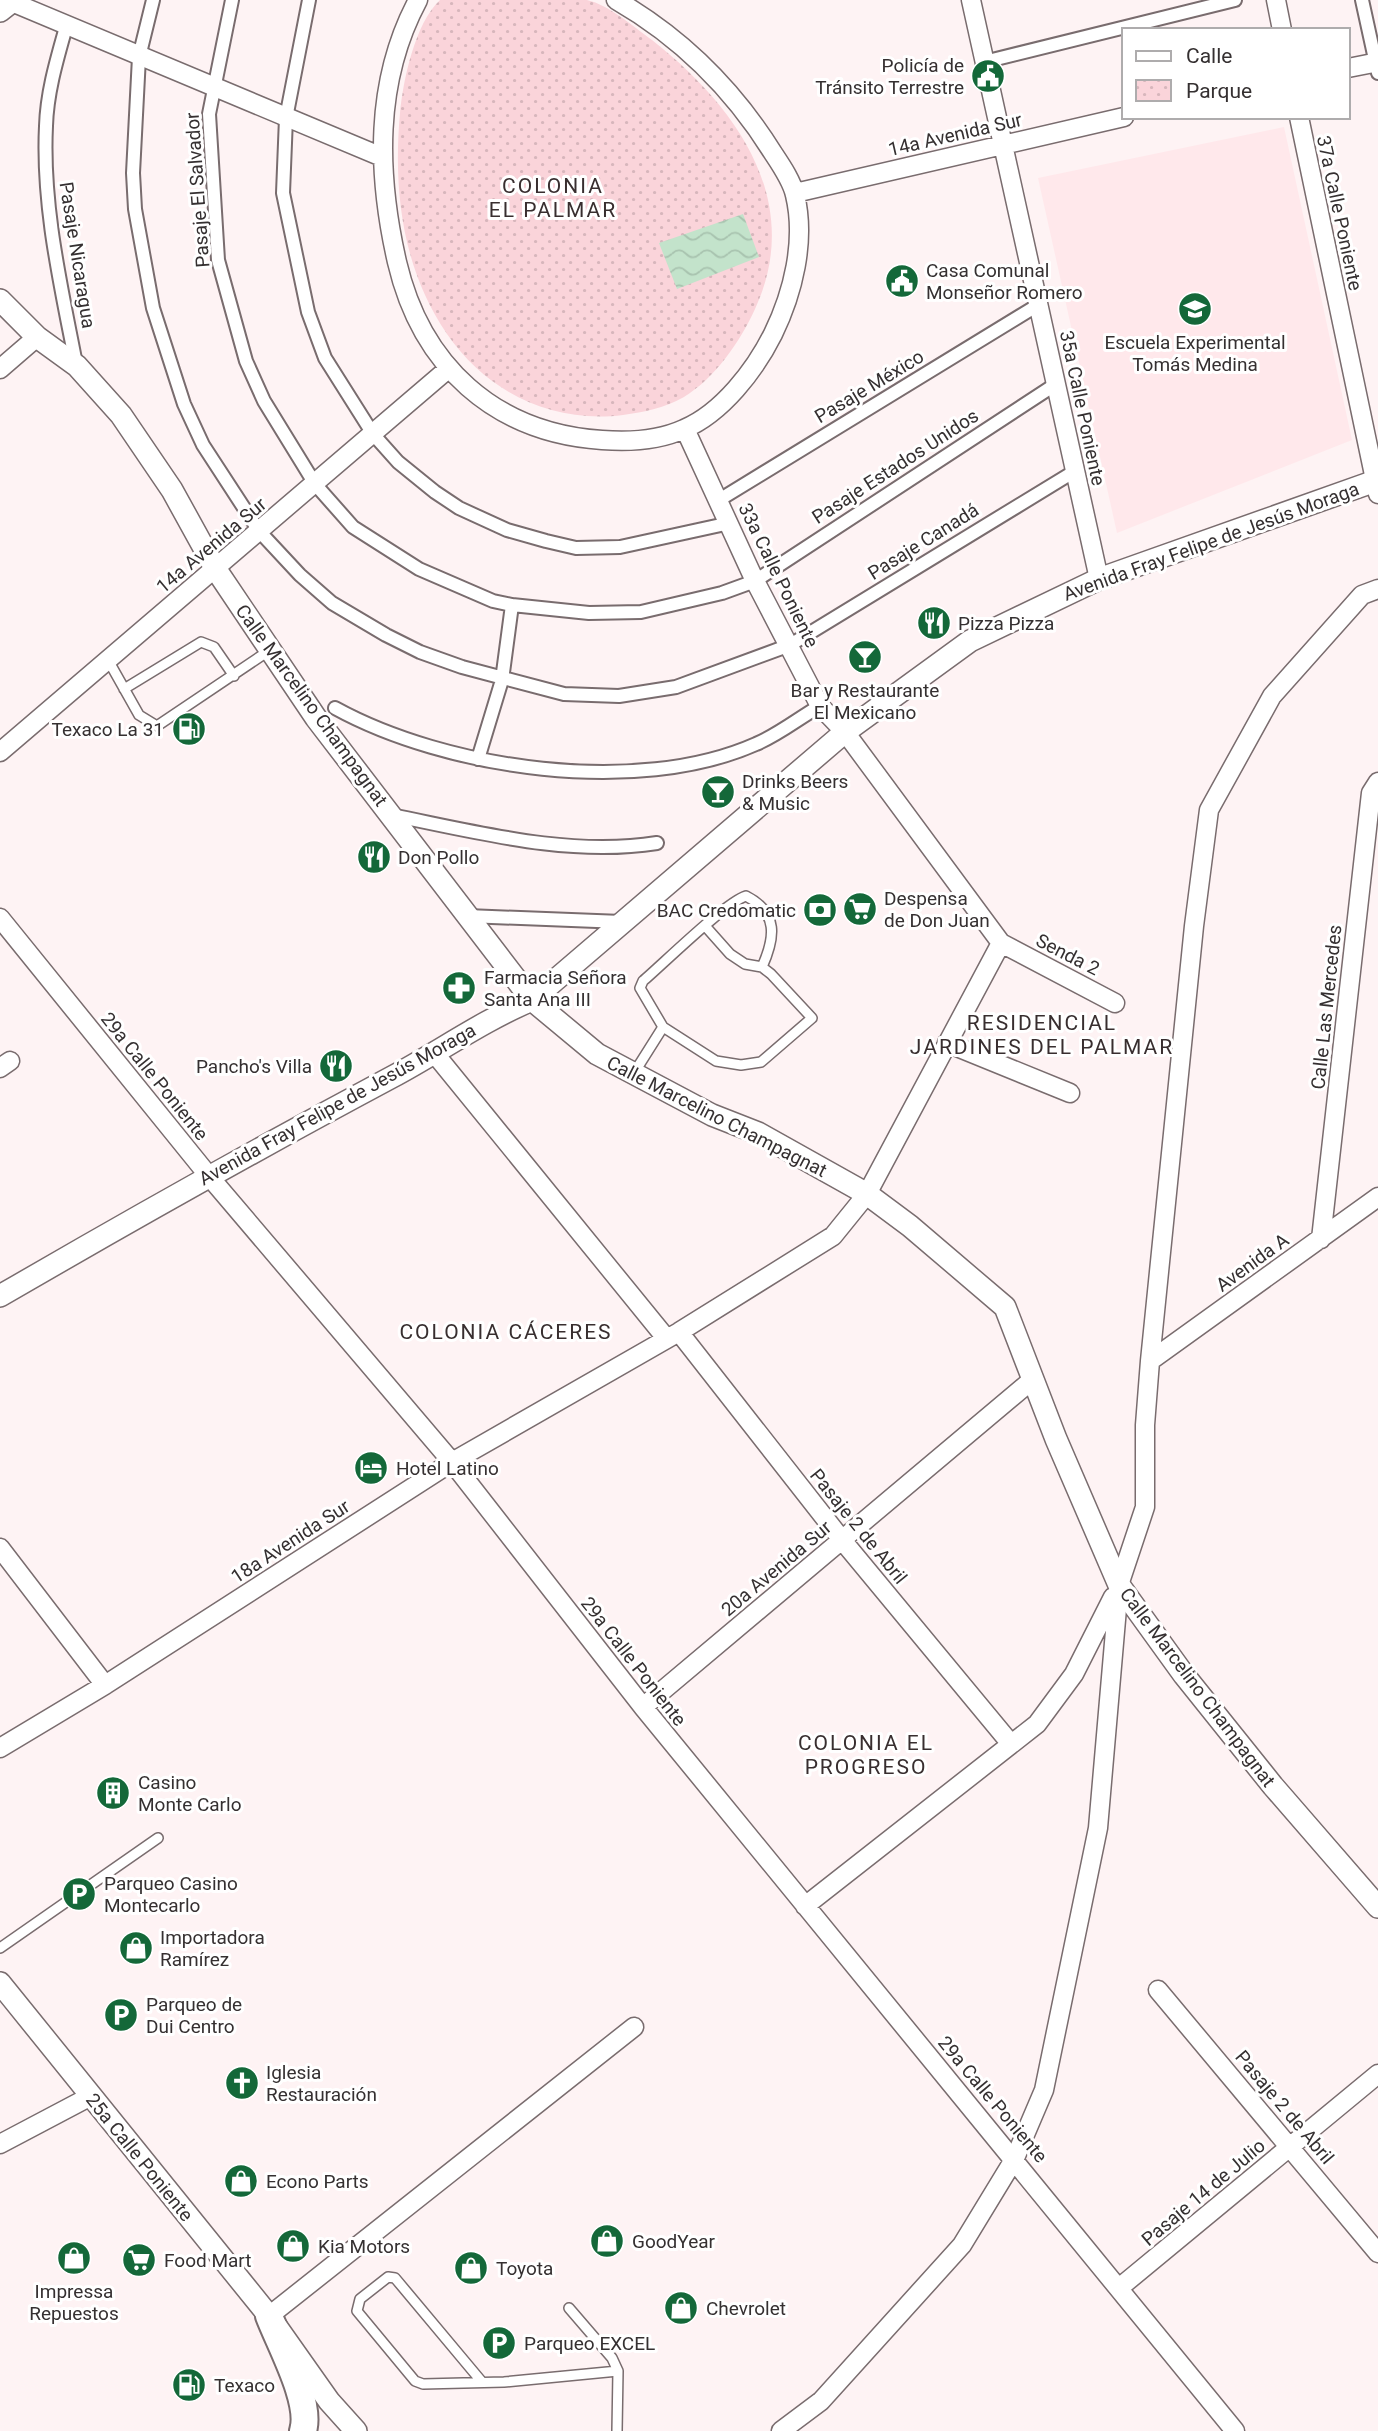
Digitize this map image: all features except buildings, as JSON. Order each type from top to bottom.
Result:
[{"type":"main road","points":[[269,2316],[302,2399],[307,2417],[303,2431]]},
{"type":"street","points":[[153,0],[139,57],[133,173],[137,221],[153,308],[184,404],[203,445],[259,531],[300,575],[352,617],[420,652],[502,680],[564,694],[619,696],[654,692],[694,681],[790,645]]},
{"type":"street","name":"Pasaje El Salvador","points":[[232,0],[209,114],[212,187],[218,260],[230,312],[246,361],[264,401],[315,484],[353,527],[397,557],[458,587],[512,605]]},
{"type":"street","points":[[309,0],[286,118],[284,194],[308,312],[325,358],[373,434],[416,477],[459,508],[507,530],[546,541],[576,548],[620,547],[730,523]]},
{"type":"street","points":[[418,0],[410,15],[389,81],[382,157],[389,227],[408,300],[427,340],[448,369],[493,407],[538,428],[562,435],[586,439],[636,440],[685,429],[705,416],[740,384],[761,355],[778,323],[794,272],[798,219],[795,193],[760,131],[714,75],[663,30],[616,0]]},
{"type":"street","name":"35a Calle Poniente","points":[[971,0],[1099,579]]},
{"type":"street","points":[[984,62],[1234,0]]},
{"type":"street","points":[[1276,0],[1282,28]]},
{"type":"street","points":[[1350,68],[1377,66],[1362,0]]},
{"type":"street","points":[[8,4],[382,157]]},
{"type":"street","name":"Pasaje Nicaragua","points":[[66,27],[47,108],[47,179],[52,233],[77,366]]},
{"type":"street","name":"14a Avenida Sur","points":[[795,193],[1122,117]]},
{"type":"street","name":"37a Calle Poniente","points":[[1299,119],[1377,485]]},
{"type":"street","name":"Calle Marcelino Champagnat","points":[[0,300],[37,337],[77,366],[121,415],[172,489],[215,568],[316,718],[532,1000],[597,1054],[633,1075],[712,1115],[758,1133],[867,1194],[910,1226],[1005,1307],[1032,1380],[1119,1585],[1184,1675],[1265,1776],[1378,1908]]},
{"type":"street","name":"Pasaje México","points":[[719,500],[1038,305]]},
{"type":"street","points":[[0,369],[37,337]]},
{"type":"street","name":"14a Avenida Sur","points":[[0,752],[448,369]]},
{"type":"street","name":"Pasaje Estados Unidos","points":[[512,605],[589,613],[641,612],[722,593],[755,581],[1056,384]]},
{"type":"street","name":"33a Calle Poniente","points":[[685,429],[755,581],[820,706],[845,732],[1001,943]]},
{"type":"street","name":"Pasaje Canadá","points":[[790,645],[1075,471]]},
{"type":"street","name":"Avenida Fray Felipe de Jesús Moraga","points":[[0,1296],[208,1175],[435,1054],[494,1016],[532,1000],[845,732],[970,641],[1099,579],[1377,485]]},
{"type":"street","points":[[805,1906],[1011,1744],[1051,1708],[1090,1645],[1119,1585],[1145,1507],[1145,1426],[1150,1361],[1194,926],[1209,810],[1272,695],[1362,595],[1378,589]]},
{"type":"street","points":[[478,759],[502,680],[512,605]]},
{"type":"street","points":[[335,708],[397,736],[478,759],[543,768],[633,771],[682,765],[757,744],[820,706]]},
{"type":"street","name":"Calle Las Mercedes","points":[[1321,1239],[1364,847],[1378,771]]},
{"type":"street","points":[[390,815],[557,844],[619,846],[657,843]]},
{"type":"street","points":[[1364,847],[1378,861]]},
{"type":"street","points":[[467,916],[625,922]]},
{"type":"street","name":"29a Calle Poniente","points":[[0,918],[208,1175],[452,1462],[643,1707],[1015,2158],[1235,2431]]},
{"type":"street","name":"Senda 2","points":[[1001,943],[1115,1003]]},
{"type":"street","name":"18a Avenida Sur","points":[[0,1748],[105,1685],[452,1462],[672,1335],[833,1236],[867,1194],[1001,943]]},
{"type":"street","points":[[947,1043],[1070,1093]]},
{"type":"street","name":"Pasaje 2 de Abril","points":[[435,1054],[1011,1744]]},
{"type":"street","name":"Avenida A","points":[[1150,1361],[1378,1196]]},
{"type":"street","name":"20a Avenida Sur","points":[[643,1707],[1032,1380]]},
{"type":"street","points":[[0,1548],[105,1685]]},
{"type":"street","points":[[781,2431],[821,2401],[962,2245],[1015,2158],[1044,2090],[1098,1828],[1119,1585]]},
{"type":"street","name":"25a Calle Poniente","points":[[0,1983],[269,2316],[329,2401],[356,2431]]},
{"type":"street","name":"Pasaje 2 de Abril","points":[[1158,1990],[1378,2253]]},
{"type":"street","points":[[269,2316],[634,2027]]},
{"type":"street","name":"Pasaje 14 de Julio","points":[[1119,2288],[1378,2074]]},
{"type":"street","points":[[0,2144],[91,2096]]},
{"type":"lane","points":[[124,689],[201,642],[214,647],[234,676]]},
{"type":"lane","points":[[108,660],[139,715],[157,726],[270,650]]},
{"type":"lane","points":[[706,927],[730,954],[745,964],[762,967],[812,1018],[761,1062],[741,1065],[716,1061],[663,1027],[640,988],[643,981],[739,898],[746,896],[753,900],[774,926],[772,945],[762,967]]},
{"type":"lane","points":[[633,1075],[663,1027]]},
{"type":"lane","points":[[0,1948],[158,1839]]},
{"type":"lane","points":[[482,2382],[395,2278],[388,2277],[360,2299],[357,2311],[415,2381],[431,2385],[482,2382],[618,2371]]},
{"type":"lane","points":[[569,2308],[612,2358],[618,2371],[617,2431]]},
{"type":"shaded area","name":"Escuela Experimental Tomás Medina","points":[[1284,127],[1352,440],[1117,533],[1038,178]]},
{"type":"green space","points":[[440,0],[587,0],[595,3],[629,23],[683,66],[711,95],[735,126],[754,159],[767,194],[772,231],[768,269],[755,309],[742,334],[716,370],[684,397],[654,409],[623,415],[571,414],[547,409],[523,400],[481,372],[447,334],[432,309],[411,255],[404,228],[398,171],[400,113],[407,69],[417,37],[431,10]]},
{"type":"water","points":[[743,214],[759,257],[677,289],[659,243]]},
{"type":"place","name":"Policía de Tránsito Terrestre","points":[[988,76]]},
{"type":"place","name":"Casa Comunal Monseñor Romero","points":[[902,281]]},
{"type":"place","name":"Escuela Experimental Tomás Medina","points":[[1195,309]]},
{"type":"place","name":"Pizza Pizza","points":[[934,623]]},
{"type":"place","name":"Bar y Restaurante El Mexicano","points":[[865,657]]},
{"type":"place","name":"Texaco La 31","points":[[189,729]]},
{"type":"place","name":"Drinks Beers & Music","points":[[718,792]]},
{"type":"place","name":"Don Pollo","points":[[374,857]]},
{"type":"place","name":"Despensa de Don Juan","points":[[860,909]]},
{"type":"place","name":"BAC Credomatic","points":[[820,910]]},
{"type":"place","name":"Farmacia Señora Santa Ana III","points":[[459,988]]},
{"type":"place","name":"Pancho's Villa","points":[[336,1066]]},
{"type":"place","name":"Hotel Latino","points":[[371,1468]]},
{"type":"place","name":"Casino Monte Carlo","points":[[113,1793]]},
{"type":"place","name":"Parqueo Casino Montecarlo","points":[[79,1894]]},
{"type":"place","name":"Importadora Ramírez","points":[[136,1948]]},
{"type":"place","name":"Parqueo de Dui Centro","points":[[121,2015]]},
{"type":"place","name":"Iglesia Restauración","points":[[242,2083]]},
{"type":"place","name":"Econo Parts","points":[[241,2181]]},
{"type":"place","name":"GoodYear","points":[[607,2241]]},
{"type":"place","name":"Kia Motors","points":[[293,2246]]},
{"type":"place","name":"Impressa Repuestos","points":[[74,2258]]},
{"type":"place","name":"Food Mart","points":[[139,2260]]},
{"type":"place","name":"Toyota","points":[[471,2268]]},
{"type":"place","name":"Chevrolet","points":[[681,2308]]},
{"type":"place","name":"Parqueo EXCEL","points":[[499,2343]]},
{"type":"place","name":"Texaco","points":[[189,2385]]},
{"type":"district","name":"COLONIA EL PALMAR","points":[[553,198]]},
{"type":"district","name":"RESIDENCIAL JARDINES DEL PALMAR","points":[[1042,1035]]},
{"type":"district","name":"COLONIA CÁCERES","points":[[506,1332]]},
{"type":"district","name":"COLONIA EL PROGRESO","points":[[866,1755]]}]
